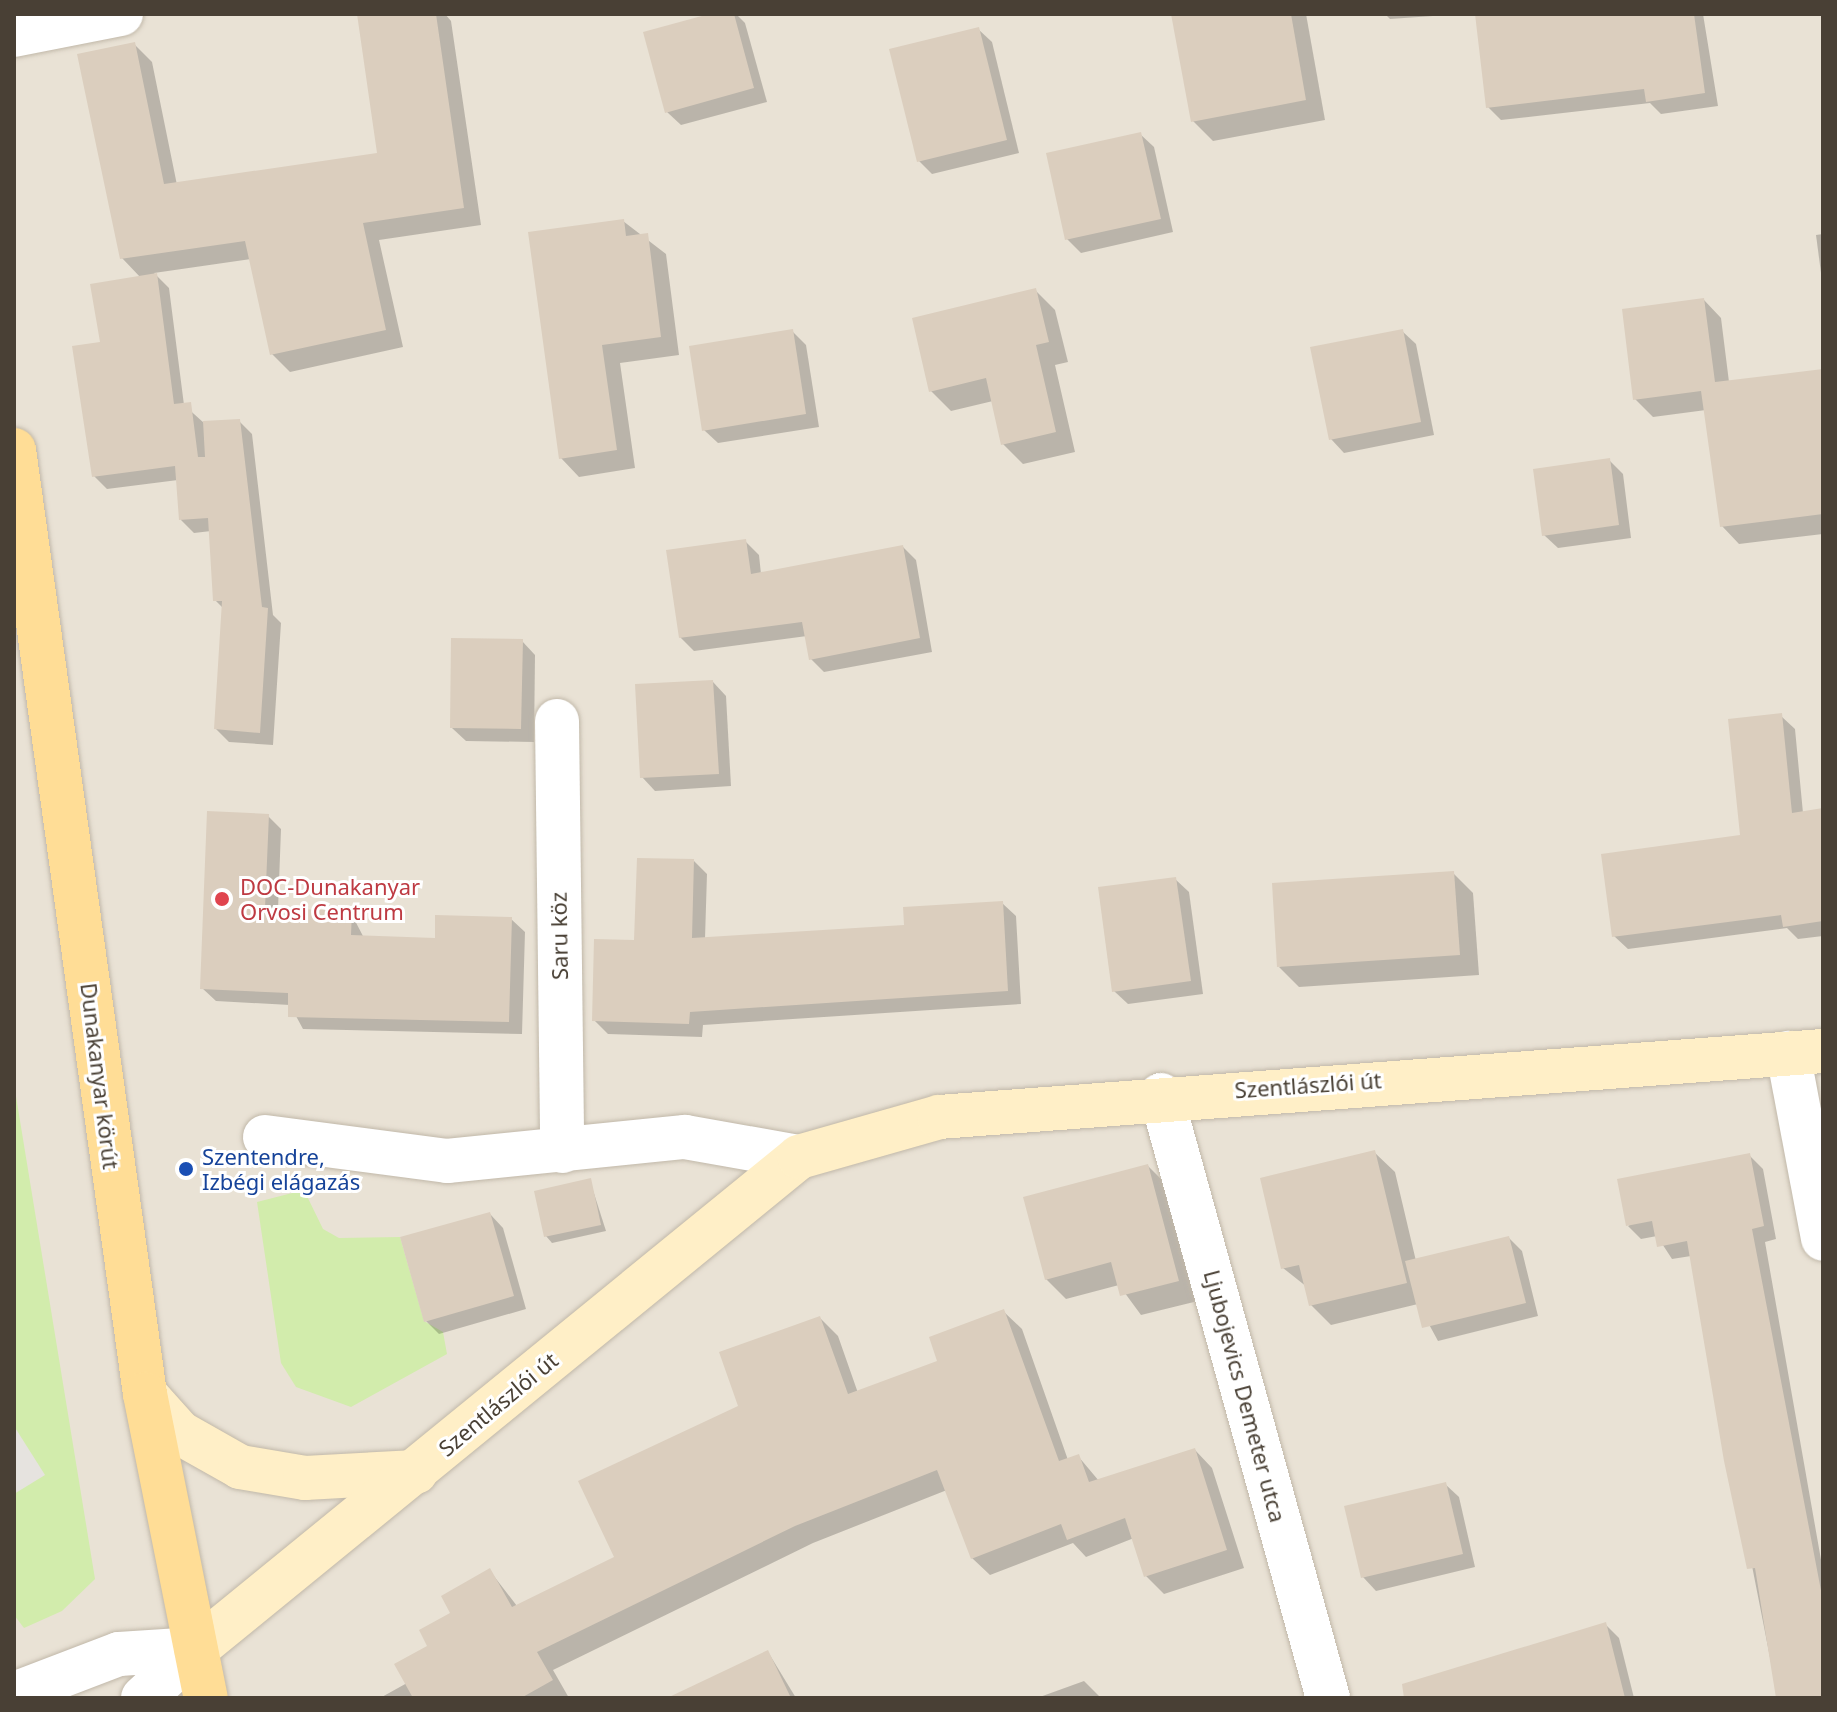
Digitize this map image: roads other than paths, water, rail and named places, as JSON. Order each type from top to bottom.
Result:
[{"type":"main road","name":"Dunakanyar körút","points":[[14,450],[145,1394],[206,1698]]},
{"type":"main road","name":"Szentlászlói út","points":[[196,1649],[799,1157],[939,1117],[1161,1095],[1806,1052]]},
{"type":"main road","points":[[145,1394],[180,1433],[240,1467],[305,1478],[416,1472]]},
{"type":"street","points":[[14,35],[98,16]]},
{"type":"street","name":"Saru köz","points":[[557,721],[562,1151]]},
{"type":"street","points":[[1806,1052],[1823,1239]]},
{"type":"street","name":"Ljubojevics Demeter utca","points":[[1161,1095],[1328,1698]]},
{"type":"street","name":"Szentlászlói út","points":[[265,1137],[447,1161],[685,1137],[799,1157]]},
{"type":"street","points":[[14,1694],[119,1654],[196,1649]]},
{"type":"street","points":[[143,1698],[196,1649]]},
{"type":"place","name":"DOC-Dunakanyar Orvosi Centrum","points":[[222,899]]},
{"type":"place","name":"Szentendre, Izbégi elágazás","points":[[186,1169]]}]
